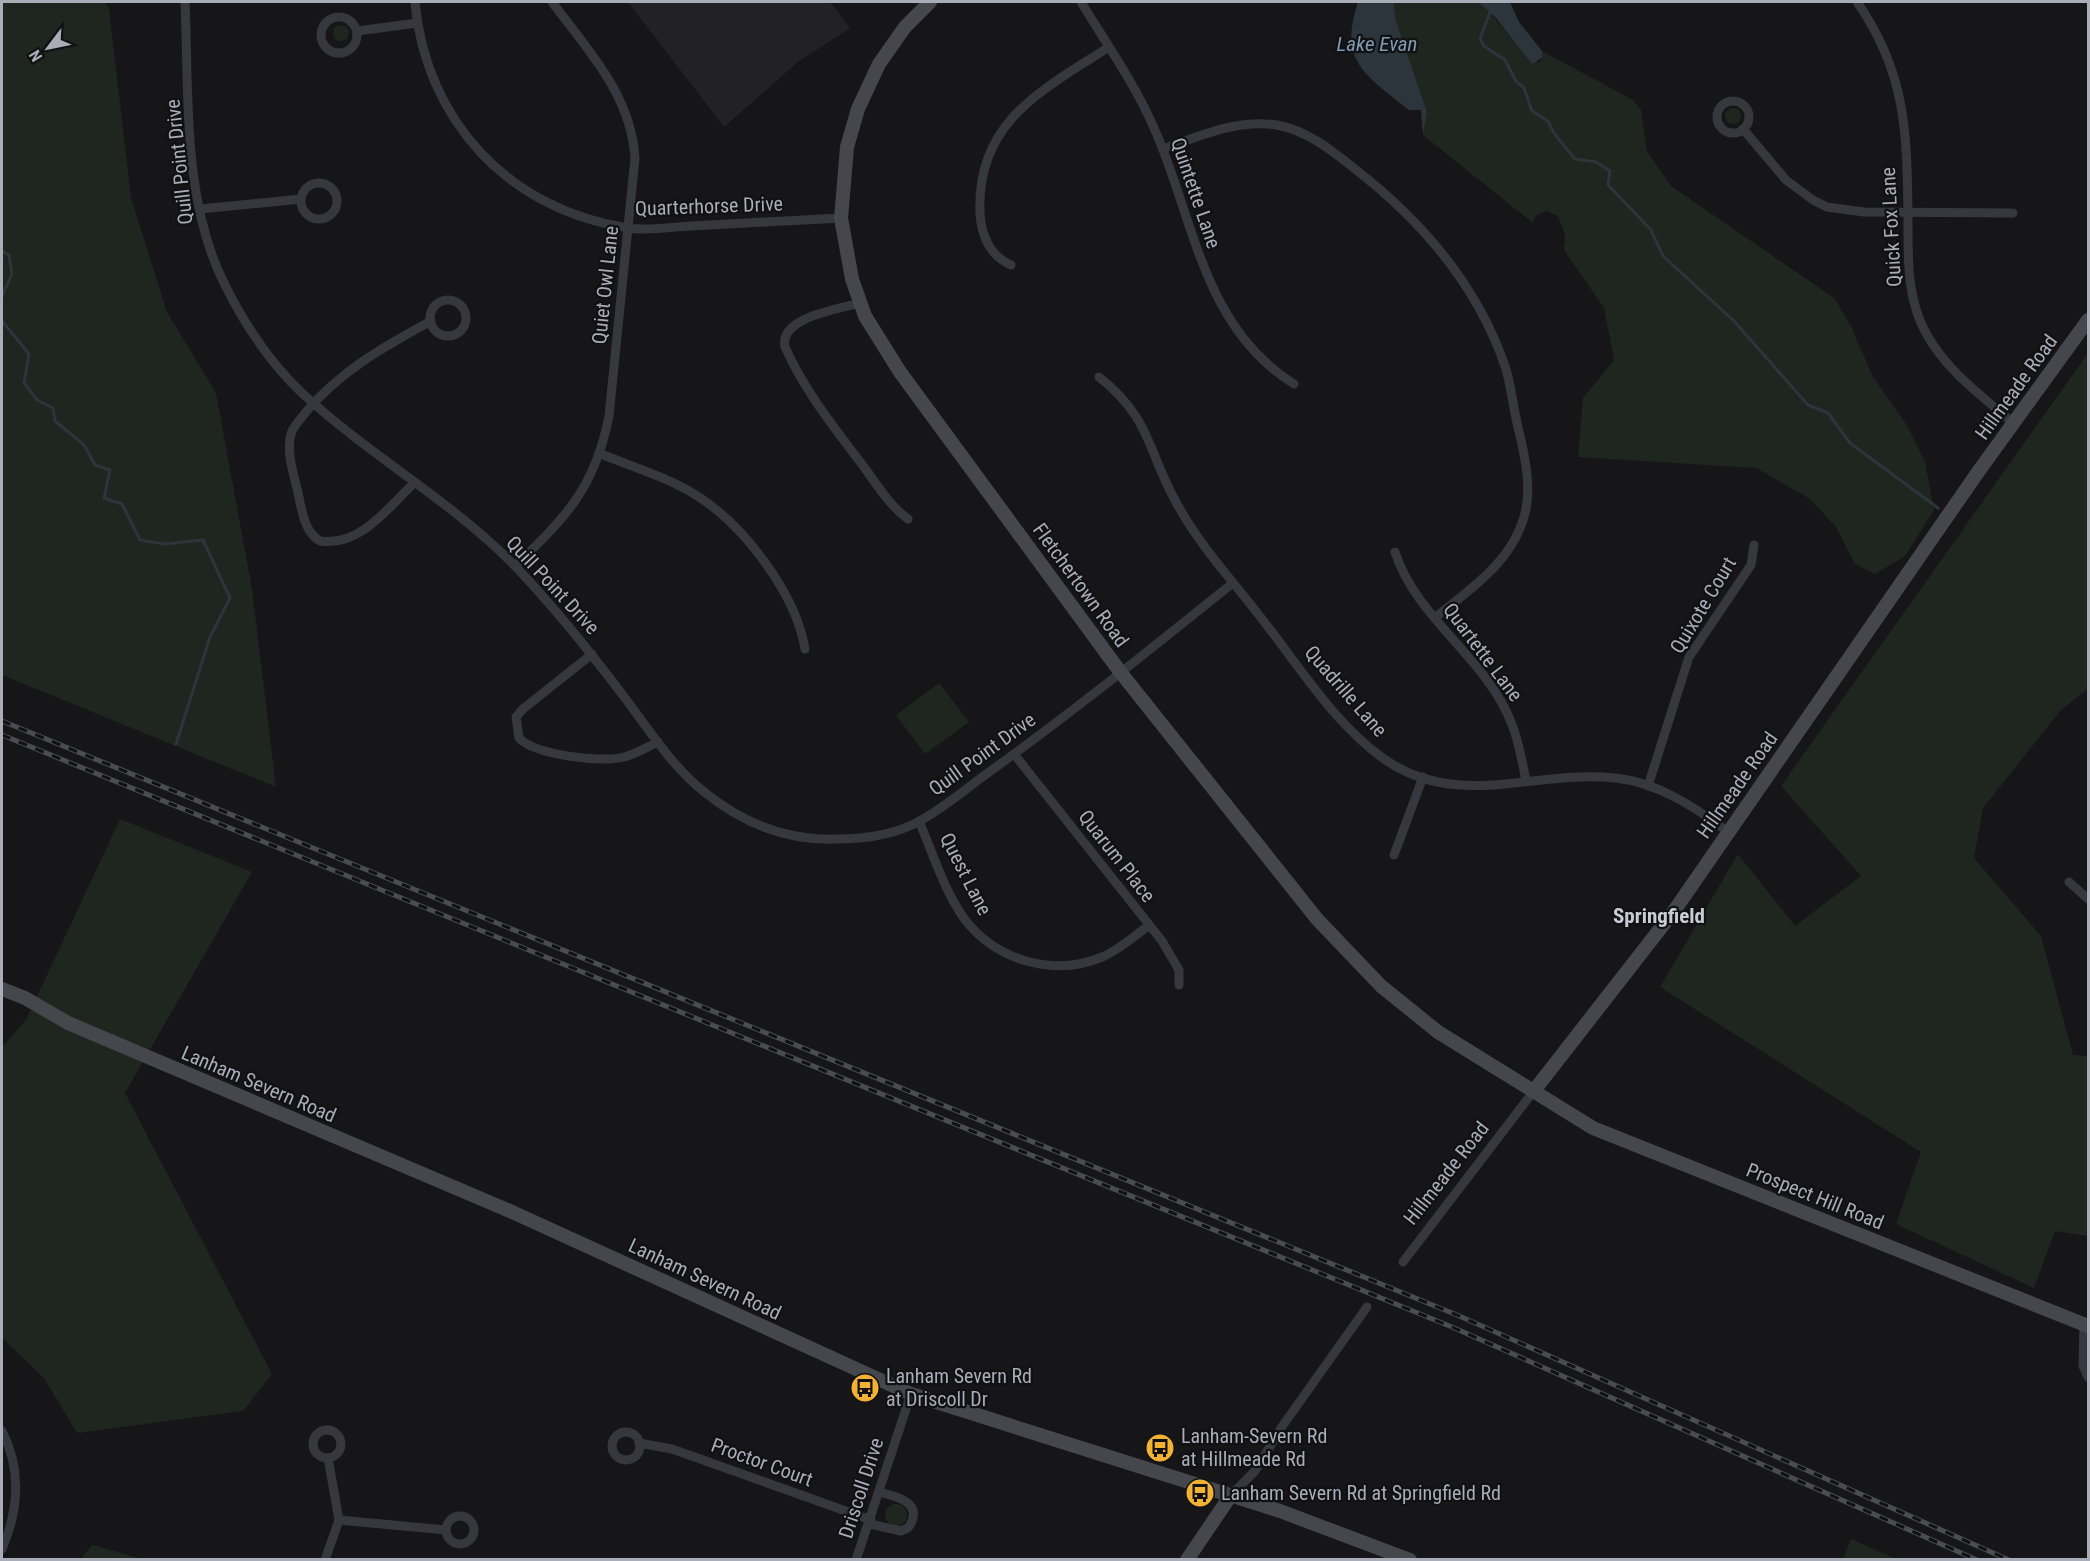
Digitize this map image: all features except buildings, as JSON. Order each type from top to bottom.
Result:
[{"type":"street","name":"Quill Point Drive","points":[[185,2],[193,158],[200,208],[215,262],[236,305],[280,370],[314,403],[414,483],[443,502],[516,566],[592,654],[658,742],[703,792],[743,818],[778,833],[817,839],[853,838],[891,832],[920,821],[1121,673],[1233,583]]},
{"type":"street","name":"Quarterhorse Drive","points":[[415,2],[423,53],[436,89],[456,123],[480,152],[509,178],[542,200],[573,214],[629,228],[841,218]]},
{"type":"street","name":"Quiet Owl Lane","points":[[516,566],[562,521],[590,478],[601,454],[609,416],[635,158],[631,124],[617,92],[552,2]]},
{"type":"street","name":"Fletchertown Road","points":[[930,2],[887,51],[863,97],[847,147],[841,218],[844,247],[860,303],[882,346],[1121,673],[1279,873],[1343,948],[1381,986],[1438,1032],[1533,1092]]},
{"type":"street","name":"Quintette Lane","points":[[1081,2],[1142,102],[1163,149],[1196,250],[1215,293],[1262,359],[1294,384]]},
{"type":"street","name":"Quick Fox Lane","points":[[1857,2],[1884,49],[1902,100],[1905,131],[1908,258],[1912,294],[1927,335],[1949,365],[2013,423]]},
{"type":"street","points":[[357,31],[417,23]]},
{"type":"street","points":[[1011,265],[993,253],[982,225],[980,185],[988,156],[1006,123],[1023,105],[1109,47]]},
{"type":"street","points":[[1163,149],[1228,126],[1276,125],[1302,133],[1333,151],[1394,201],[1439,249],[1466,286],[1506,369],[1523,454],[1527,503],[1520,529],[1500,562],[1436,617]]},
{"type":"street","points":[[1743,129],[1786,180],[1812,201],[1849,212],[2013,213]]},
{"type":"street","points":[[200,208],[301,199]]},
{"type":"street","points":[[860,303],[801,322],[786,332],[785,347],[814,399],[841,437],[894,507],[908,519]]},
{"type":"street","name":"Hillmeade Road","points":[[1403,1262],[1662,927],[2013,423],[2088,320]]},
{"type":"street","points":[[414,483],[361,532],[330,542],[314,537],[304,517],[289,449],[293,429],[314,403],[365,359],[431,321]]},
{"type":"street","name":"Quadrille Lane","points":[[1099,377],[1120,393],[1140,421],[1176,503],[1213,558],[1351,730],[1388,761],[1423,777],[1446,783],[1486,787],[1509,786],[1526,781],[1613,778],[1648,786],[1686,803],[1728,832]]},
{"type":"street","points":[[601,454],[688,490],[732,525],[757,552],[778,585],[799,623],[805,649]]},
{"type":"street","name":"Quixote Court","points":[[1648,786],[1689,657],[1750,565],[1754,545]]},
{"type":"street","name":"Quartette Lane","points":[[1395,552],[1410,585],[1484,678],[1511,722],[1526,781]]},
{"type":"street","points":[[592,654],[516,717],[519,738],[530,746],[596,760],[623,758],[658,742]]},
{"type":"street","name":"Quarum Place","points":[[1014,754],[1174,959],[1179,970],[1179,985]]},
{"type":"street","points":[[1394,855],[1423,777]]},
{"type":"street","name":"Quest Lane","points":[[920,821],[959,910],[976,932],[1003,952],[1018,959],[1048,966],[1074,964],[1102,957],[1116,950],[1148,926]]},
{"type":"street","points":[[2068,882],[2088,899]]},
{"type":"street","name":"Lanham Severn Road","points":[[2,989],[25,998],[68,1023],[510,1211],[911,1394],[1231,1495],[1410,1560]]},
{"type":"street","name":"Prospect Hill Road","points":[[1533,1092],[1593,1128],[1624,1142],[2086,1325]]},
{"type":"street","points":[[1187,1560],[1231,1495],[1255,1471],[1281,1428],[1367,1307]]},
{"type":"street","points":[[2086,1325],[2083,1360],[2088,1377]]},
{"type":"street","name":"Driscoll Drive","points":[[856,1560],[911,1394]]},
{"type":"street","points":[[2,1431],[13,1457],[17,1496],[14,1514],[2,1549]]},
{"type":"street","name":"Proctor Court","points":[[639,1443],[683,1453],[901,1532],[910,1526],[913,1520],[912,1508],[908,1503],[879,1492]]},
{"type":"street","points":[[325,1560],[339,1520],[328,1458]]},
{"type":"street","points":[[339,1520],[446,1530]]},
{"type":"shaded area","points":[[2,2],[105,2],[109,8],[131,198],[167,312],[216,393],[252,589],[276,787],[2,675]]},
{"type":"shaded area","points":[[628,2],[830,2],[850,28],[798,62],[724,127]]},
{"type":"shaded area","points":[[1394,2],[1478,2],[1522,49],[1539,63],[1542,59],[1542,51],[1633,100],[1641,110],[1647,151],[1671,186],[1834,298],[1851,326],[1872,375],[1908,427],[1925,462],[1934,510],[1905,556],[1875,574],[1855,564],[1836,527],[1810,499],[1756,468],[1578,457],[1583,398],[1614,360],[1604,308],[1564,250],[1565,235],[1558,216],[1547,211],[1536,215],[1533,223],[1423,135],[1427,112],[1395,18]]},
{"type":"shaded area","points":[[341,25],[349,33],[341,41],[333,33]]},
{"type":"shaded area","points":[[1733,108],[1741,116],[1733,124],[1725,116]]},
{"type":"shaded area","points":[[2088,353],[2088,689],[2061,710],[1983,808],[1974,858],[2041,936],[2073,1055],[2088,1056],[2088,1236],[2055,1231],[2034,1288],[1896,1224],[1921,1152],[1660,987],[1738,854],[1795,926],[1861,876],[1781,786]]},
{"type":"shaded area","points":[[939,683],[969,722],[925,754],[896,715]]},
{"type":"shaded area","points":[[120,819],[252,872],[125,1093],[272,1374],[243,1411],[77,1433],[44,1378],[2,1338],[2,1047],[26,1020]]},
{"type":"shaded area","points":[[896,1504],[904,1507],[907,1515],[904,1523],[896,1526],[888,1523],[885,1515],[888,1507]]},
{"type":"shaded area","points":[[1851,1539],[1896,1559],[1843,1559]]},
{"type":"shaded area","points":[[93,1545],[142,1559],[81,1559]]},
{"type":"water","name":"Lake Evan","points":[[1358,2],[1394,2],[1395,18],[1427,112],[1423,135],[1421,110],[1409,110],[1380,87],[1360,65],[1354,53],[1351,39]]},
{"type":"water","points":[[1478,2],[1510,2],[1519,22],[1542,51],[1542,58],[1532,64],[1496,18]]},
{"type":"waterway","points":[[1490,12],[1480,39],[1484,46],[1505,60],[1516,81],[1524,88],[1532,111],[1549,122],[1556,137],[1575,159],[1596,162],[1610,171],[1608,185],[1651,230],[1663,256],[1734,321],[1808,405],[1828,413],[1850,443],[1938,508]]},
{"type":"waterway","points":[[2,251],[9,255],[12,274],[2,296]]},
{"type":"waterway","points":[[2,321],[29,354],[24,383],[37,400],[53,408],[55,421],[84,445],[95,465],[110,470],[104,498],[122,504],[140,540],[164,544],[203,540],[230,598],[210,637],[176,744]]},
{"type":"railway","points":[[2,721],[1457,1315],[2009,1560]]},
{"type":"railway","points":[[2,735],[1452,1327],[1977,1560]]},
{"type":"place","name":"Lanham Severn Rd at Driscoll Dr","points":[[865,1388]]},
{"type":"place","name":"Lanham-Severn Rd at Hillmeade Rd","points":[[1160,1448]]},
{"type":"place","name":"Lanham Severn Rd at Springfield Rd","points":[[1200,1493]]},
{"type":"district","name":"Springfield","points":[[1659,916]]}]
